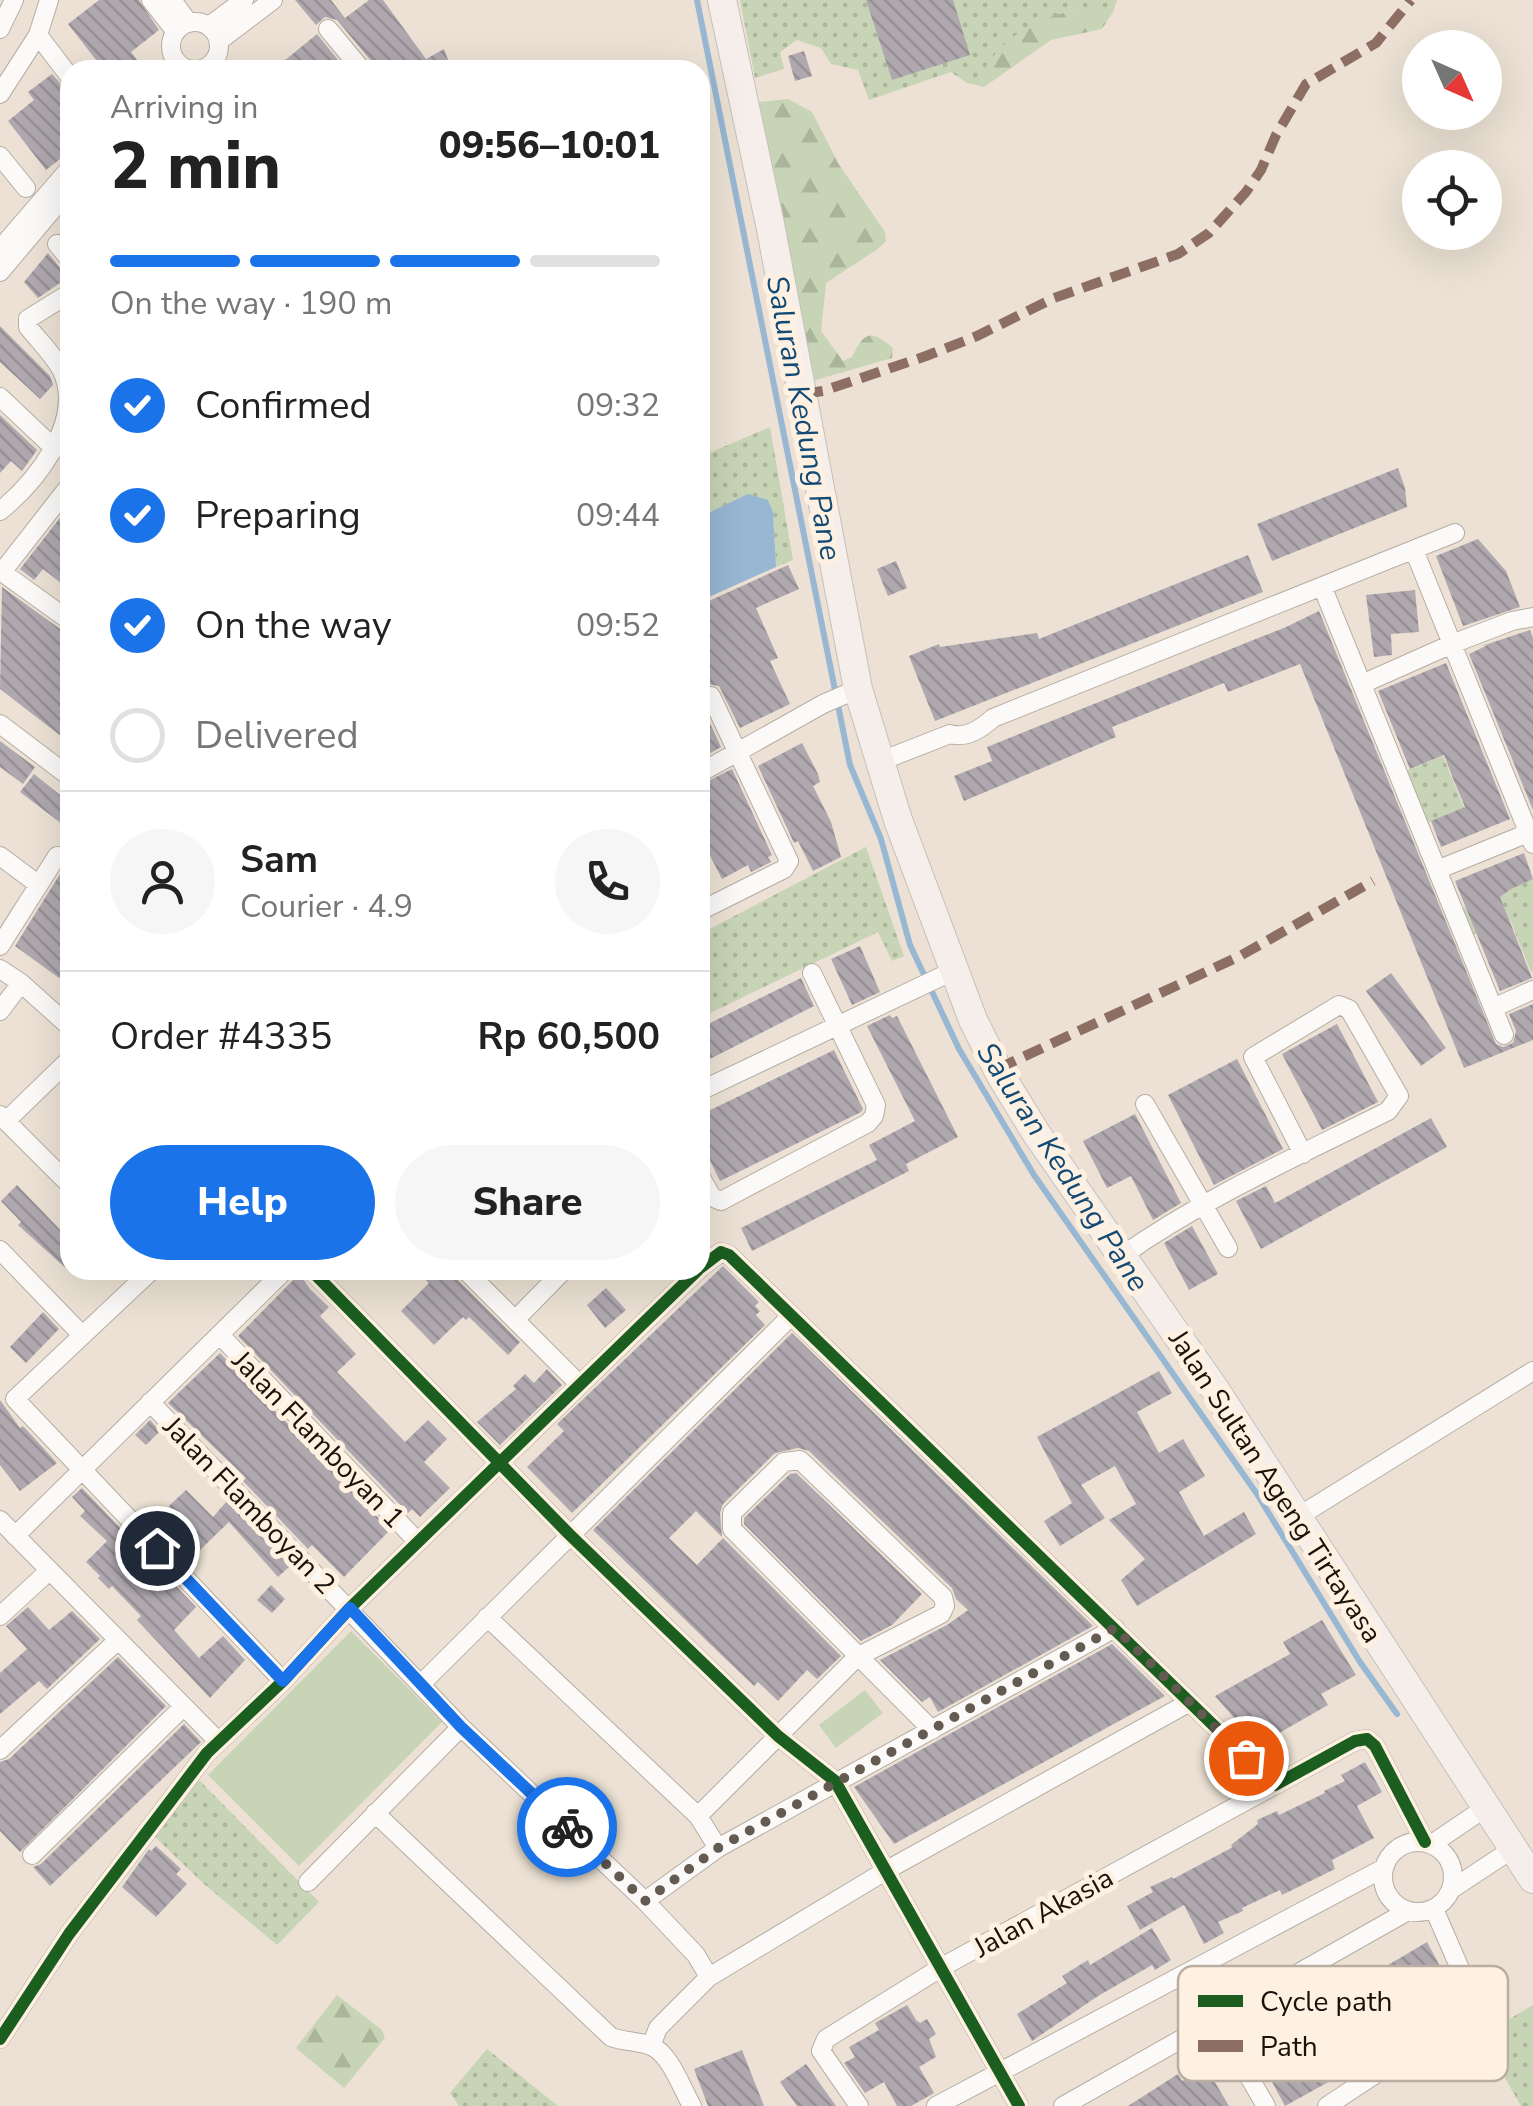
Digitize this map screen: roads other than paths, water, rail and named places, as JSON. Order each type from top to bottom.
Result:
[{"type":"main road","name":"Jalan Sultan Ageng Tirtayasa","points":[[722,0],[770,224],[852,692],[881,761],[947,974],[1000,1076],[1036,1133],[1214,1388],[1508,1852],[1533,1879]]},
{"type":"street","points":[[0,29],[14,0]]},
{"type":"street","points":[[0,94],[38,34],[49,0]]},
{"type":"street","points":[[151,0],[182,27]]},
{"type":"street","points":[[172,0],[197,60]]},
{"type":"street","points":[[197,60],[244,0]]},
{"type":"street","points":[[197,60],[273,0]]},
{"type":"street","points":[[182,27],[172,42],[197,60]]},
{"type":"street","points":[[328,28],[354,60]]},
{"type":"street","points":[[38,34],[60,64]]},
{"type":"street","points":[[0,156],[26,188]]},
{"type":"street","points":[[0,249],[60,180]]},
{"type":"street","points":[[0,272],[60,202]]},
{"type":"street","points":[[57,244],[60,248]]},
{"type":"street","points":[[60,299],[28,319],[28,328],[60,368]]},
{"type":"street","points":[[0,397],[55,449]]},
{"type":"street","points":[[0,511],[26,488],[55,449],[60,427]]},
{"type":"street","points":[[60,498],[2,572],[60,614]]},
{"type":"street","points":[[881,761],[950,734],[959,737],[982,728],[993,718],[1455,534]]},
{"type":"street","points":[[1414,550],[1532,836],[1437,870]]},
{"type":"street","points":[[1322,586],[1504,1035]]},
{"type":"street","points":[[1362,684],[1452,644],[1533,617]]},
{"type":"street","points":[[710,767],[852,692]]},
{"type":"street","points":[[710,906],[784,869],[789,861],[711,696]]},
{"type":"street","points":[[0,724],[60,769]]},
{"type":"street","points":[[0,856],[39,885]]},
{"type":"street","points":[[0,946],[57,856]]},
{"type":"street","points":[[0,969],[60,1016]]},
{"type":"street","points":[[710,1194],[721,1201],[868,1123],[874,1116],[876,1105],[812,973]]},
{"type":"street","points":[[710,1086],[947,974]]},
{"type":"street","points":[[0,1011],[21,983]]},
{"type":"street","points":[[1493,1008],[1533,990]]},
{"type":"street","points":[[1123,1255],[1202,1204],[1303,1154],[1388,1111],[1397,1103],[1398,1096],[1348,1009],[1338,1005],[1253,1056],[1303,1154]]},
{"type":"street","points":[[60,1068],[3,1118],[60,1175]]},
{"type":"street","points":[[1145,1104],[1228,1248]]},
{"type":"street","points":[[0,1250],[82,1335]]},
{"type":"street","points":[[710,1260],[720,1252],[729,1256],[1275,1786]]},
{"type":"street","points":[[141,1280],[82,1335],[6,1396],[82,1468],[283,1681]]},
{"type":"street","points":[[15,1536],[276,1280]]},
{"type":"street","points":[[322,1280],[569,1534],[778,1736],[834,1782],[888,1870],[1020,2106]]},
{"type":"street","points":[[474,1280],[580,1384]]},
{"type":"street","points":[[514,1320],[554,1280]]},
{"type":"street","points":[[0,2039],[69,1934],[212,1747],[688,1280]]},
{"type":"street","points":[[421,1684],[791,1316]]},
{"type":"street","name":"Jalan Flamboyan 1","points":[[220,1336],[418,1542]]},
{"type":"street","points":[[1296,1518],[1533,1371]]},
{"type":"street","name":"Jalan Flamboyan 2","points":[[150,1402],[461,1727],[645,1901],[696,1955],[709,1977]]},
{"type":"street","points":[[698,1816],[857,1657],[940,1614],[945,1606],[943,1598],[800,1460],[792,1459],[784,1462],[732,1513],[732,1528],[857,1657],[932,1730]]},
{"type":"street","points":[[0,1520],[182,1708],[212,1747]]},
{"type":"street","points":[[0,1616],[49,1571]]},
{"type":"street","points":[[487,1617],[698,1816],[718,1848]]},
{"type":"street","points":[[645,1901],[718,1848],[1115,1628]]},
{"type":"street","points":[[0,1750],[117,1641]]},
{"type":"street","points":[[652,2046],[666,2018],[709,1977],[888,1870],[1190,1702]]},
{"type":"street","points":[[32,1855],[182,1708]]},
{"type":"street","points":[[308,1882],[461,1727]]},
{"type":"street","name":"Jalan Akasia","points":[[859,2106],[821,2051],[826,2039],[942,1966],[1355,1741],[1367,1738],[1375,1746],[1429,1843]]},
{"type":"street","points":[[1429,1843],[1483,1809]]},
{"type":"street","points":[[375,1813],[611,2037],[652,2046],[664,2056],[692,2106]]},
{"type":"street","points":[[1452,1889],[1451,1862],[1444,1851],[1429,1843],[1412,1842],[1399,1847],[1384,1868],[1387,1895],[1408,1911],[1422,1912],[1434,1909],[1452,1889],[1508,1852]]},
{"type":"street","points":[[1200,1966],[1384,1868]]},
{"type":"street","points":[[1434,1909],[1459,1966]]},
{"type":"street","points":[[1311,1966],[1408,1911]]},
{"type":"street","points":[[936,2106],[1178,1977]]},
{"type":"street","points":[[1063,2106],[1178,2041]]},
{"type":"street","points":[[1251,2081],[1266,2106]]},
{"type":"street","points":[[1327,2106],[1365,2081]]},
{"type":"water","points":[[748,494],[768,500],[773,512],[776,567],[710,597],[710,512]]},
{"type":"waterway","name":"Saluran Kedung Pane","points":[[697,0],[709,60]]},
{"type":"waterway","name":"Saluran Kedung Pane","points":[[710,65],[850,765],[881,839],[910,945],[959,1049],[1034,1175],[1257,1494],[1360,1662],[1397,1714]]}]
